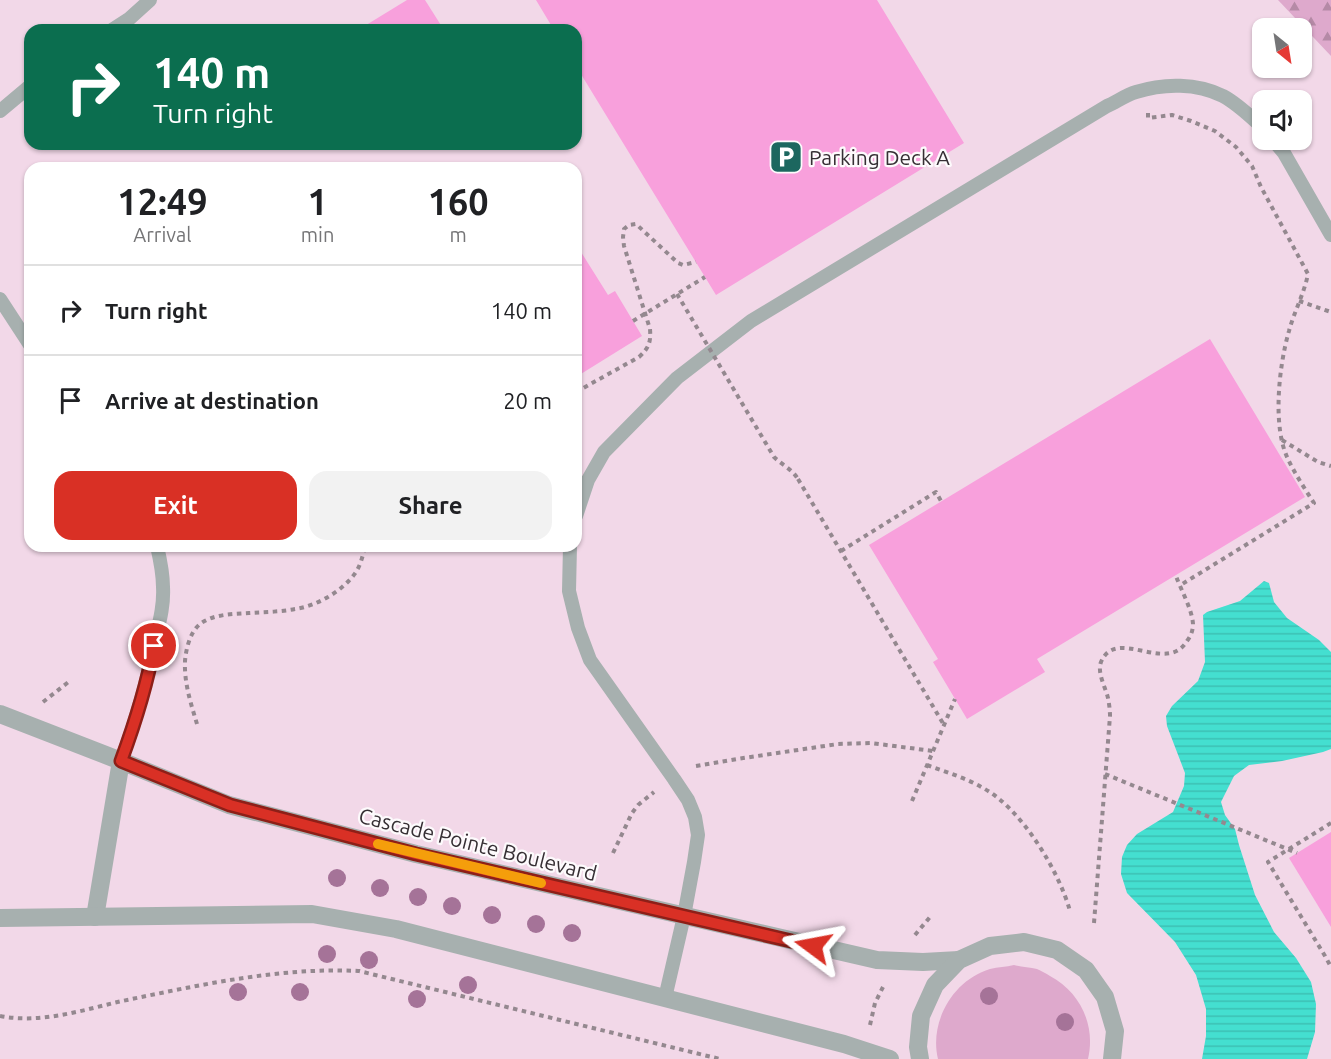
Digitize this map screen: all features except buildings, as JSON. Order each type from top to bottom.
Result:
[{"type":"street","name":"Cascade Pointe Boulevard","points":[[0,714],[230,805],[416,854],[877,960],[924,962],[958,960]]},
{"type":"street","points":[[95,917],[121,761]]},
{"type":"street","points":[[0,918],[312,914],[396,929],[844,1044],[890,1059]]},
{"type":"street","points":[[920,1059],[918,1047],[921,1016],[935,985],[958,960],[990,946],[1024,942],[1057,950],[1086,970],[1105,998],[1115,1031],[1112,1059]]},
{"type":"lane","points":[[121,24],[150,0]]},
{"type":"lane","points":[[582,498],[588,480],[604,452],[677,378],[751,321],[1107,106],[1139,91],[1182,85],[1198,87],[1223,96],[1252,118]]},
{"type":"lane","points":[[0,111],[24,91]]},
{"type":"lane","points":[[1281,150],[1331,235]]},
{"type":"lane","points":[[0,298],[24,336]]},
{"type":"lane","points":[[121,761],[136,721],[148,677],[163,605],[164,586],[158,552]]},
{"type":"lane","points":[[570,552],[569,591],[578,628],[590,660],[674,779],[688,800],[695,817],[698,835],[694,862],[665,998]]},
{"type":"path","points":[[1139,91],[1148,107],[1148,118],[1172,115],[1191,121],[1215,131],[1236,147],[1252,166],[1307,271],[1306,285],[1288,332],[1279,395],[1282,440],[1288,459],[1314,503],[1179,586]]},
{"type":"path","points":[[582,389],[639,357],[651,341],[650,329],[624,246],[624,229],[636,224],[678,263],[683,265],[696,262]]},
{"type":"path","points":[[633,321],[705,277]]},
{"type":"path","points":[[677,294],[774,457],[783,466],[794,471],[944,725]]},
{"type":"path","points":[[1299,301],[1331,312]]},
{"type":"path","points":[[1282,440],[1318,462],[1331,466]]},
{"type":"path","points":[[841,551],[936,492],[941,501]]},
{"type":"path","points":[[196,724],[185,678],[185,659],[189,640],[198,625],[229,614],[296,609],[315,603],[338,590],[357,571],[364,552]]},
{"type":"path","points":[[1094,923],[1110,716],[1109,700],[1099,670],[1106,655],[1123,647],[1168,655],[1178,651],[1186,644],[1193,624],[1176,576]]},
{"type":"path","points":[[912,801],[955,699]]},
{"type":"path","points":[[613,853],[638,805],[688,770],[708,764],[838,744],[871,743],[933,751]]},
{"type":"path","points":[[927,765],[984,788],[1014,813],[1035,840],[1057,878],[1070,911]]},
{"type":"path","points":[[1105,774],[1297,853]]},
{"type":"path","points":[[1331,823],[1268,862],[1331,967]]},
{"type":"path","points":[[0,1016],[28,1019],[63,1014],[260,975],[332,970],[359,971],[720,1059]]},
{"type":"shaded area","points":[[0,0],[1331,0],[1331,1059],[0,1059]]},
{"type":"shaded area","points":[[1264,581],[1269,583],[1274,602],[1287,618],[1319,640],[1331,652],[1331,749],[1282,761],[1249,765],[1234,776],[1221,802],[1225,815],[1235,829],[1255,895],[1274,932],[1296,958],[1311,982],[1316,1004],[1315,1032],[1307,1059],[1202,1059],[1206,1036],[1206,1009],[1196,975],[1175,942],[1127,893],[1121,874],[1122,857],[1127,845],[1137,834],[1173,812],[1184,786],[1185,773],[1167,726],[1166,716],[1172,706],[1198,681],[1205,662],[1203,615],[1240,601]]},
{"type":"green space","points":[[1278,0],[1331,0],[1331,56],[1312,36],[1312,18],[1295,18]]},
{"type":"green space","points":[[1014,965],[1037,969],[1070,991],[1077,1000],[1087,1022],[1090,1034],[1088,1059],[938,1059],[937,1031],[947,1004],[955,993],[965,982],[977,975],[990,969]]},
{"type":"slow traffic","points":[[378,844],[541,883]]},
{"type":"place","name":"Parking Deck A","points":[[786,157]]},
{"type":"route","points":[[154,646],[136,721],[121,761],[230,805],[416,854],[813,946]]}]
